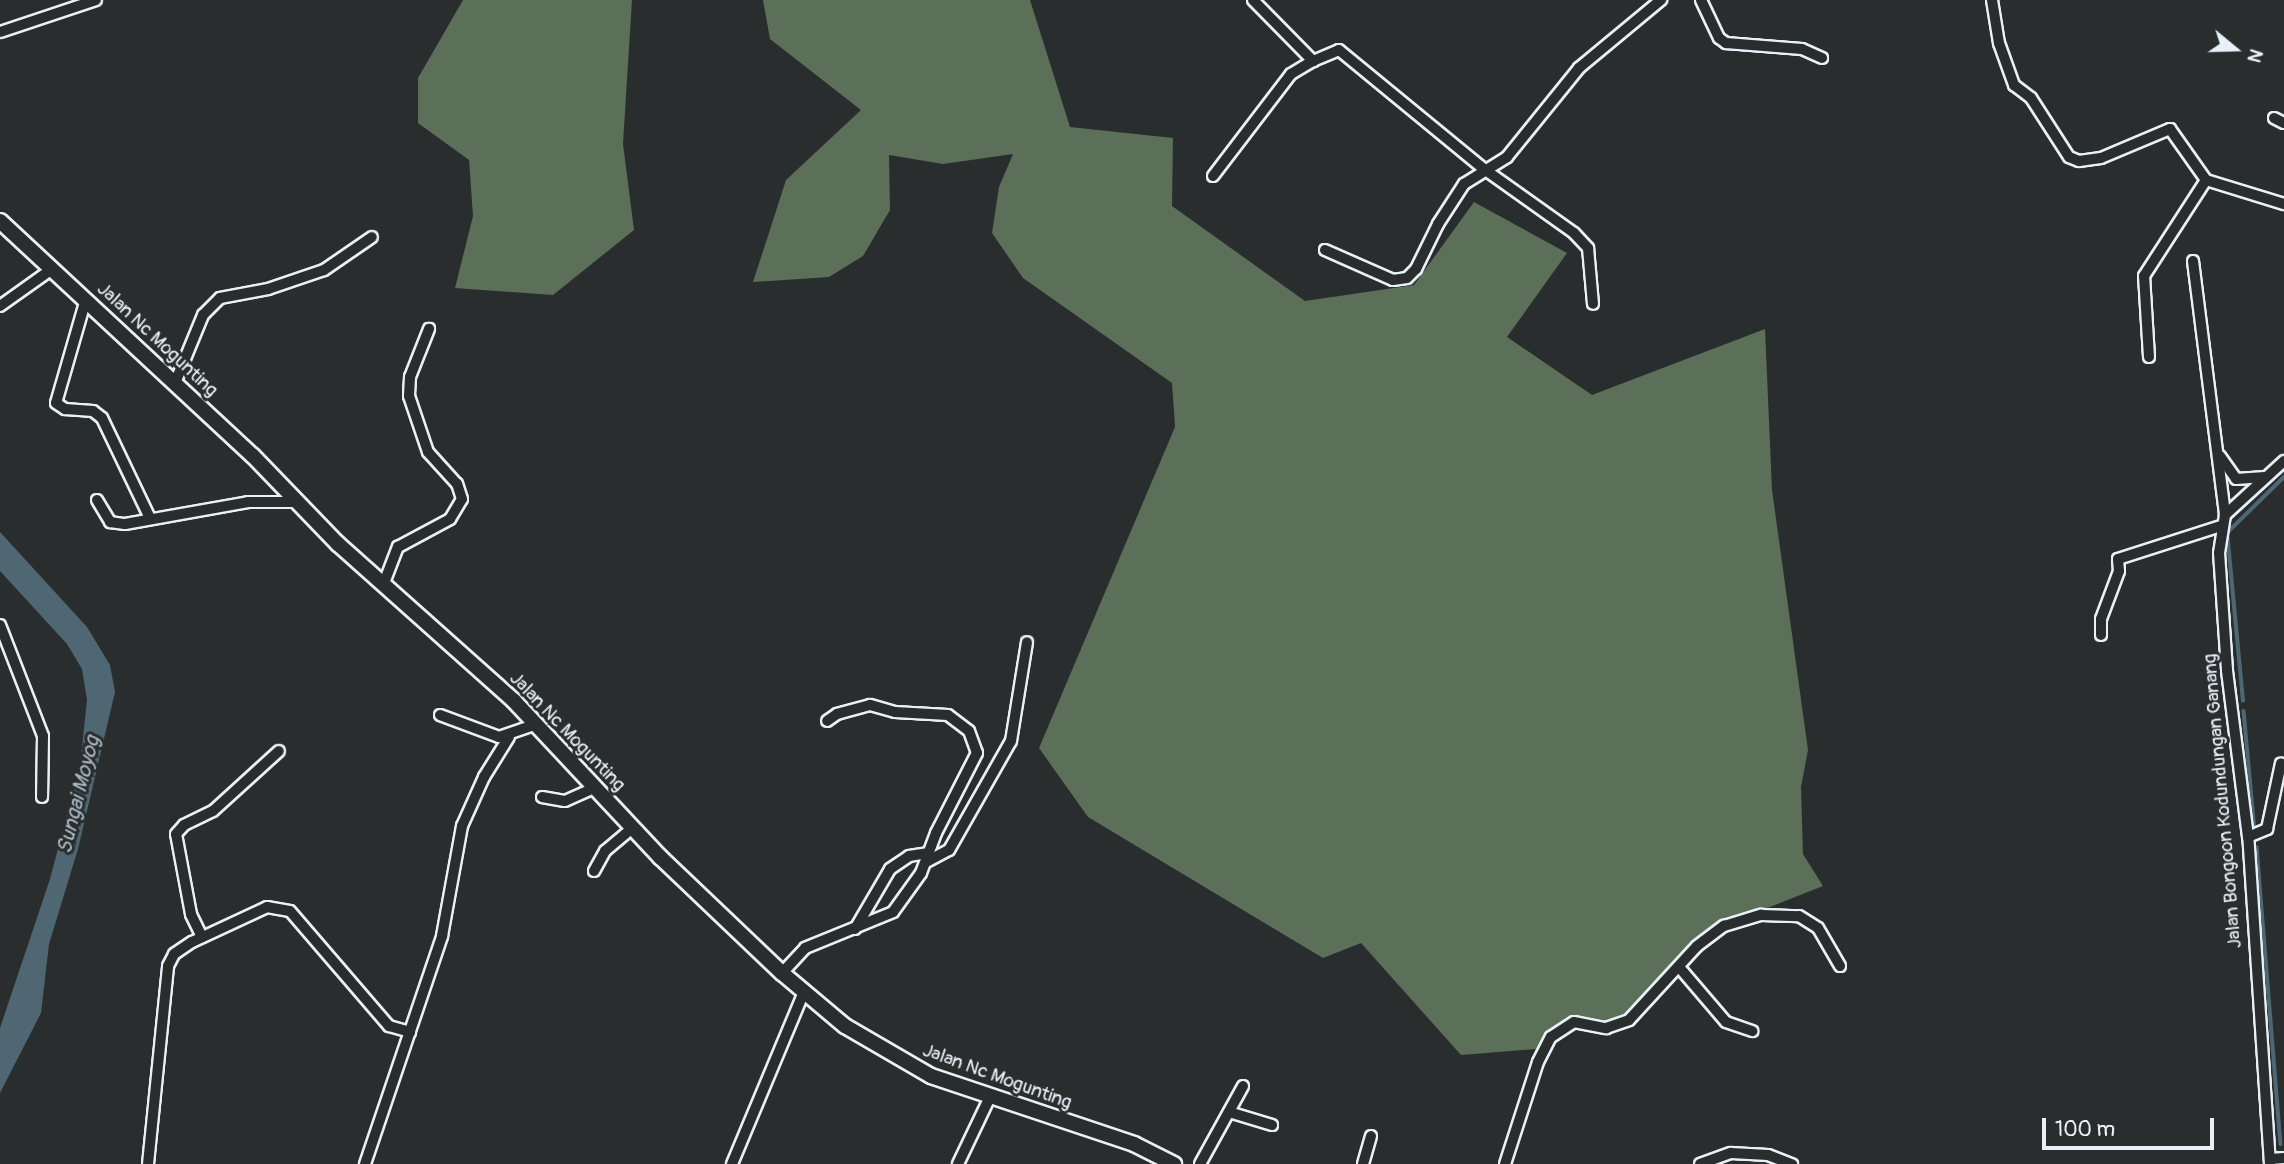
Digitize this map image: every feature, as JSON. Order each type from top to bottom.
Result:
[{"type":"street","points":[[0,32],[96,0]]},
{"type":"street","points":[[1253,0],[1313,61]]},
{"type":"street","points":[[1325,250],[1393,280],[1407,278],[1416,269],[1438,224],[1464,184],[1507,157],[1579,68],[1661,0]]},
{"type":"street","points":[[1701,0],[1719,38],[1726,43],[1802,49],[1822,58]]},
{"type":"street","points":[[1992,0],[1999,43],[2014,85],[2031,98],[2069,157],[2079,161],[2101,158],[2170,129],[2206,180],[2284,204]]},
{"type":"street","points":[[1213,176],[1291,74],[1339,50],[1484,169],[1574,233],[1588,248],[1593,304]]},
{"type":"street","points":[[2149,357],[2144,276],[2206,180]]},
{"type":"street","name":"Jalan Nc Mogunting","points":[[0,221],[537,724],[592,789],[782,974],[852,1031],[912,1067],[989,1099],[1134,1144],[1174,1164]]},
{"type":"street","points":[[175,383],[203,316],[220,298],[268,289],[324,270],[372,237]]},
{"type":"street","name":"Jalan Bongoon Kodundungan Ganang","points":[[2193,261],[2218,454],[2223,521],[2227,670],[2248,837],[2270,1161]]},
{"type":"street","points":[[0,306],[52,269]]},
{"type":"street","points":[[86,299],[56,403],[65,409],[93,411],[102,418],[150,518]]},
{"type":"street","points":[[384,583],[398,547],[450,519],[462,499],[457,484],[428,452],[409,396],[410,377],[429,329]]},
{"type":"street","points":[[2218,454],[2236,479],[2251,481],[2268,476]]},
{"type":"street","points":[[2101,635],[2101,620],[2119,571],[2118,559],[2223,521],[2284,461]]},
{"type":"street","points":[[97,500],[110,522],[125,524],[248,502],[298,502]]},
{"type":"street","points":[[0,625],[43,736],[42,797]]},
{"type":"street","points":[[855,929],[890,869],[909,856],[927,858],[949,850],[1011,741],[1027,642]]},
{"type":"street","points":[[782,974],[805,948],[893,912],[927,858],[977,753],[969,731],[948,715],[895,712],[870,705],[836,714],[827,721]]},
{"type":"street","points":[[440,715],[509,737]]},
{"type":"street","points":[[365,1164],[442,936],[462,826],[484,777],[509,737],[537,724]]},
{"type":"street","points":[[202,937],[188,902],[176,834],[184,825],[213,811],[279,751]]},
{"type":"street","points":[[2248,837],[2267,829],[2281,763]]},
{"type":"street","points":[[542,797],[565,801],[592,789]]},
{"type":"street","points":[[594,871],[605,852],[632,828]]},
{"type":"street","points":[[148,1164],[167,966],[174,954],[202,937],[267,908],[290,911],[389,1026],[410,1032]]},
{"type":"street","points":[[1505,1164],[1538,1062],[1552,1037],[1574,1022],[1606,1028],[1620,1025],[1637,1014],[1697,946],[1724,926],[1786,913],[1818,928],[1840,965]]},
{"type":"street","points":[[1679,967],[1726,1022],[1752,1031]]},
{"type":"street","points":[[732,1164],[804,992]]},
{"type":"street","points":[[1200,1164],[1243,1086]]},
{"type":"street","points":[[958,1164],[989,1099]]},
{"type":"street","points":[[1228,1112],[1272,1125]]},
{"type":"street","points":[[1363,1164],[1371,1136]]},
{"type":"street","points":[[1700,1164],[1731,1153],[1768,1155],[1792,1164]]},
{"type":"street","points":[[2270,1161],[2284,1158]]},
{"type":"green space","points":[[463,0],[632,0],[623,144],[634,230],[553,295],[455,288],[473,216],[469,160],[418,123],[418,78]]},
{"type":"green space","points":[[763,0],[1030,0],[1070,127],[1173,138],[1172,206],[1305,301],[1414,285],[1474,202],[1567,253],[1507,337],[1592,395],[1765,329],[1772,490],[1808,750],[1801,787],[1803,854],[1823,886],[1714,929],[1638,1007],[1613,1024],[1566,1028],[1548,1048],[1461,1055],[1361,943],[1323,958],[1088,817],[1039,748],[1175,427],[1172,383],[1023,278],[992,233],[999,187],[1013,154],[943,164],[889,155],[890,210],[863,256],[829,277],[753,282],[786,180],[861,110],[770,39]]},
{"type":"water","name":"Sungai Moyog","points":[[0,532],[87,627],[110,665],[115,692],[78,849],[49,944],[41,1013],[0,1093],[0,1028],[50,879],[80,766],[87,700],[82,669],[67,644],[0,571]]},
{"type":"waterway","points":[[2243,701],[2227,533],[2284,477]]},
{"type":"waterway","points":[[2244,711],[2255,831]]},
{"type":"waterway","points":[[2257,847],[2281,1144]]}]
